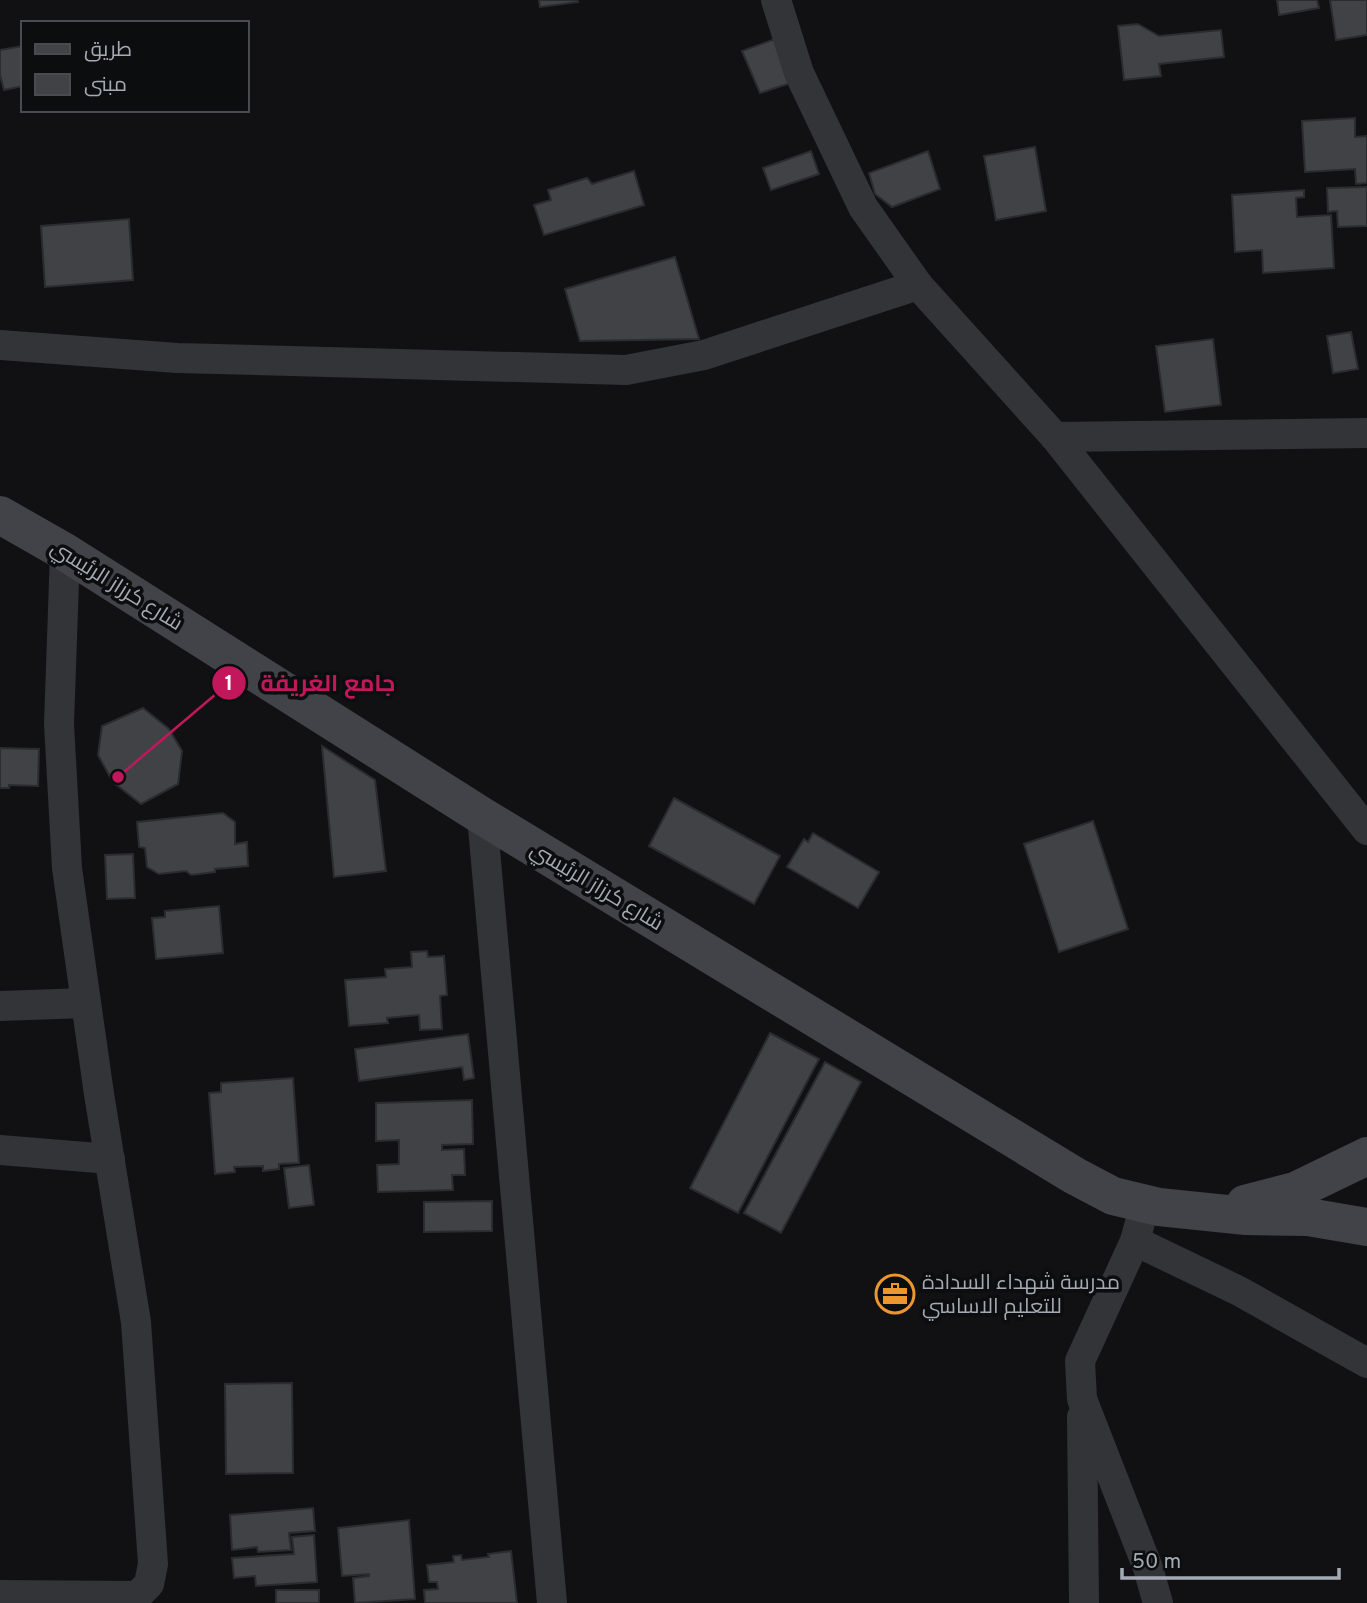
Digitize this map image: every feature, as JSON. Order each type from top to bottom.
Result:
[{"type":"street","points":[[776,0],[799,73],[863,208],[918,285],[1055,437],[1367,830]]},
{"type":"street","points":[[0,345],[177,358],[626,370],[704,355],[918,285]]},
{"type":"street","points":[[1055,437],[1367,433]]},
{"type":"street","name":"شارع كرزاز الرئيسي","points":[[0,514],[65,552],[482,816],[1074,1176],[1112,1196],[1145,1204],[1246,1216],[1308,1217],[1367,1227]]},
{"type":"street","points":[[0,1595],[55,1600],[137,1596],[149,1584],[153,1564],[136,1322],[67,868],[60,724],[65,552]]},
{"type":"street","points":[[482,816],[552,1603]]},
{"type":"street","points":[[0,1006],[86,1003]]},
{"type":"street","points":[[0,1150],[110,1159]]},
{"type":"street","name":"شارع كرزاز الرئيسي","points":[[1213,1212],[1295,1191],[1367,1156]]},
{"type":"street","points":[[1084,1603],[1080,1361],[1135,1241],[1145,1204]]},
{"type":"street","points":[[1135,1241],[1239,1291],[1367,1363]]},
{"type":"street","points":[[1082,1399],[1148,1568],[1158,1603]]},
{"type":"building","points":[[539,0],[577,0],[578,2],[540,7]]},
{"type":"building","points":[[1277,0],[1317,0],[1319,8],[1279,15]]},
{"type":"building","points":[[1330,0],[1367,0],[1367,35],[1336,40]]},
{"type":"building","points":[[1138,24],[1159,36],[1221,30],[1224,57],[1159,64],[1161,76],[1124,80],[1118,26]]},
{"type":"building","points":[[775,39],[794,82],[760,93],[742,51]]},
{"type":"building","points":[[21,46],[21,86],[4,90],[0,75],[0,50]]},
{"type":"building","points":[[1355,118],[1355,137],[1367,136],[1367,183],[1356,184],[1355,169],[1305,172],[1302,121]]},
{"type":"building","points":[[1035,147],[1046,211],[996,220],[984,156]]},
{"type":"building","points":[[811,151],[819,174],[771,190],[763,168]]},
{"type":"building","points":[[928,151],[940,189],[892,207],[875,194],[869,173]]},
{"type":"building","points":[[634,171],[644,205],[544,235],[534,205],[551,200],[548,190],[587,178],[592,184]]},
{"type":"building","points":[[1367,187],[1367,226],[1338,227],[1337,211],[1328,212],[1327,188]]},
{"type":"building","points":[[1304,190],[1304,197],[1296,198],[1297,217],[1331,215],[1334,268],[1263,273],[1262,250],[1235,252],[1232,195]]},
{"type":"building","points":[[129,219],[133,280],[45,287],[41,226]]},
{"type":"building","points":[[675,257],[699,339],[580,341],[565,289]]},
{"type":"building","points":[[1351,332],[1358,369],[1333,373],[1327,336]]},
{"type":"building","points":[[1213,339],[1221,405],[1165,412],[1156,346]]},
{"type":"building","points":[[143,708],[169,729],[182,751],[178,784],[141,804],[113,782],[98,755],[102,726]]},
{"type":"building","points":[[322,746],[375,780],[386,871],[334,877]]},
{"type":"building","points":[[0,748],[39,749],[38,786],[9,785],[9,788],[0,788]]},
{"type":"building","points":[[674,798],[780,856],[754,904],[649,846]]},
{"type":"building","points":[[223,813],[235,822],[235,844],[247,842],[248,866],[215,869],[215,872],[191,875],[186,871],[159,874],[147,867],[145,848],[139,847],[137,822]]},
{"type":"building","points":[[1093,821],[1128,929],[1059,952],[1024,844]]},
{"type":"building","points":[[813,833],[879,872],[858,908],[787,867],[804,839],[808,842]]},
{"type":"building","points":[[133,854],[135,898],[107,899],[105,855]]},
{"type":"building","points":[[219,906],[223,953],[156,959],[152,918],[165,917],[165,911]]},
{"type":"building","points":[[427,951],[428,957],[444,956],[447,995],[440,996],[442,1029],[420,1030],[419,1015],[387,1018],[388,1023],[349,1026],[345,980],[386,977],[385,969],[412,967],[411,952]]},
{"type":"building","points":[[770,1033],[819,1059],[738,1213],[690,1188]]},
{"type":"building","points":[[468,1034],[474,1078],[464,1080],[462,1067],[359,1081],[355,1049]]},
{"type":"building","points":[[825,1062],[861,1082],[781,1233],[744,1213]]},
{"type":"building","points":[[293,1078],[299,1163],[279,1164],[279,1169],[263,1171],[263,1166],[234,1167],[235,1172],[215,1174],[209,1093],[221,1092],[221,1083]]},
{"type":"building","points":[[472,1100],[473,1144],[442,1145],[442,1150],[464,1149],[465,1175],[452,1175],[453,1190],[378,1192],[377,1165],[399,1164],[399,1140],[376,1141],[376,1103]]},
{"type":"building","points":[[309,1165],[314,1205],[289,1208],[284,1168]]},
{"type":"building","points":[[492,1201],[492,1231],[424,1232],[424,1202]]},
{"type":"building","points":[[292,1383],[293,1473],[226,1474],[225,1384]]},
{"type":"building","points":[[313,1508],[315,1531],[289,1533],[291,1550],[258,1552],[257,1547],[232,1550],[230,1515]]},
{"type":"building","points":[[409,1520],[415,1599],[355,1603],[353,1578],[369,1574],[342,1576],[338,1528]]},
{"type":"building","points":[[314,1535],[317,1582],[256,1586],[255,1576],[234,1578],[232,1558],[294,1554],[292,1537]]},
{"type":"building","points":[[511,1551],[517,1603],[425,1603],[424,1590],[438,1589],[437,1582],[429,1582],[427,1565],[454,1562],[453,1556],[461,1555],[462,1560]]},
{"type":"building","points":[[276,1590],[319,1590],[319,1603],[276,1603]]},
{"type":"place","name":"جامع الغريفة","points":[[118,777]]},
{"type":"place","name":"مدرسة شهداء السدادة للتعليم الاساسي","points":[[895,1294]]}]
